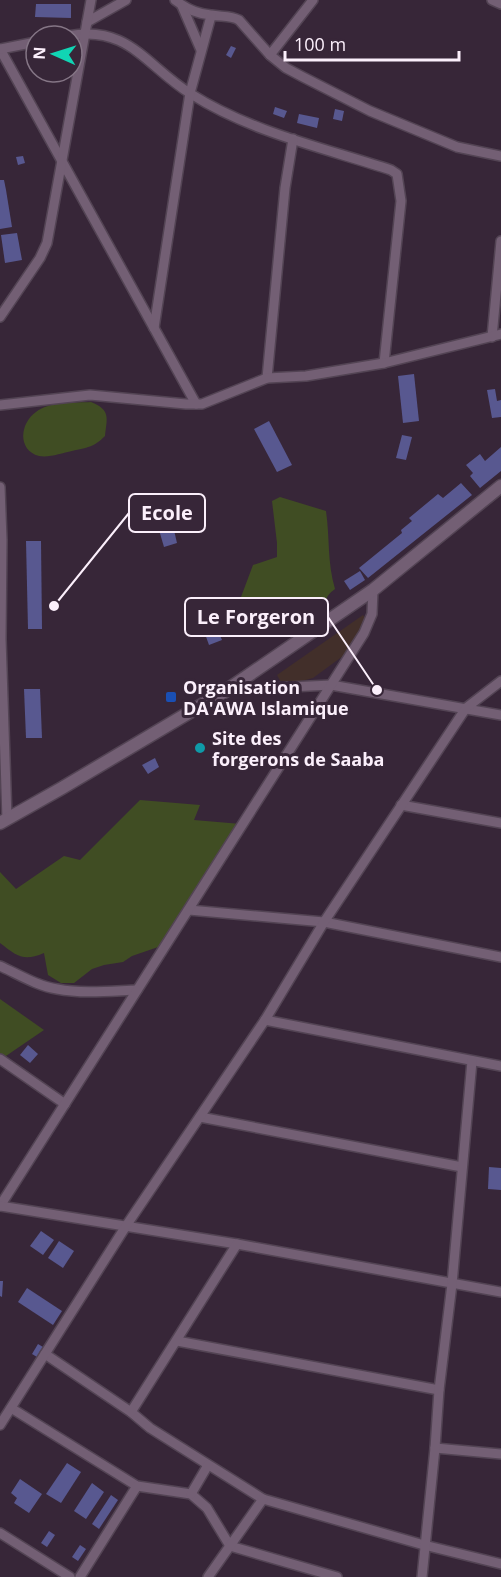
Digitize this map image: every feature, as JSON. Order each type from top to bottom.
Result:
[{"type":"street","points":[[0,317],[40,258],[47,243],[90,0]]},
{"type":"street","points":[[87,22],[126,0]]},
{"type":"street","points":[[270,55],[314,0]]},
{"type":"street","points":[[492,0],[501,4]]},
{"type":"street","points":[[178,3],[192,11],[228,16],[239,20],[270,55],[286,68],[370,111],[457,147],[501,156]]},
{"type":"street","points":[[178,3],[201,50]]},
{"type":"street","points":[[154,328],[190,93],[211,15]]},
{"type":"street","points":[[85,33],[104,34],[119,39],[190,93],[239,120],[391,170],[397,174],[400,201],[384,363]]},
{"type":"street","points":[[24,44],[0,49],[4,68],[60,160],[196,404]]},
{"type":"street","points":[[267,378],[285,188],[293,139]]},
{"type":"street","points":[[0,405],[90,395],[196,404],[208,402],[267,378],[306,376],[384,363],[496,336],[501,241]]},
{"type":"street","points":[[0,488],[3,821],[227,690],[373,590],[501,486]]},
{"type":"street","points":[[373,590],[372,614],[368,624],[0,1206],[237,1244],[501,1292]]},
{"type":"street","points":[[0,1425],[126,1226],[265,1020],[324,922],[466,708],[501,681]]},
{"type":"street","points":[[227,690],[331,685],[501,715]]},
{"type":"street","points":[[401,805],[501,823]]},
{"type":"street","points":[[189,910],[324,922],[501,957]]},
{"type":"street","points":[[0,966],[55,989],[78,992],[137,990]]},
{"type":"street","points":[[265,1020],[501,1066]]},
{"type":"street","points":[[0,1059],[65,1104]]},
{"type":"street","points":[[422,1577],[472,1061]]},
{"type":"street","points":[[200,1118],[462,1167]]},
{"type":"street","points":[[131,1412],[237,1244]]},
{"type":"street","points":[[177,1341],[439,1390]]},
{"type":"street","points":[[45,1354],[131,1412],[150,1428],[263,1499],[424,1545],[501,1564]]},
{"type":"street","points":[[11,1408],[136,1486],[192,1494],[207,1508],[230,1546],[337,1577]]},
{"type":"street","points":[[435,1448],[501,1454]]},
{"type":"street","points":[[192,1494],[207,1464]]},
{"type":"street","points":[[80,1577],[136,1486]]},
{"type":"street","points":[[208,1577],[263,1499]]},
{"type":"street","points":[[0,1533],[70,1577]]},
{"type":"shaded area","points":[[363,615],[368,621],[343,656],[313,678],[283,686],[277,675]]},
{"type":"green space","points":[[91,402],[102,408],[106,415],[105,436],[97,443],[86,448],[47,456],[39,456],[27,448],[23,436],[24,429],[36,412],[55,404]]},
{"type":"green space","points":[[280,497],[326,511],[335,589],[310,619],[287,633],[272,636],[265,635],[256,615],[248,618],[241,597],[253,565],[277,557],[272,501]]},
{"type":"green space","points":[[140,800],[200,805],[194,820],[241,824],[164,945],[132,956],[123,962],[92,969],[74,983],[61,983],[48,975],[44,953],[31,957],[20,956],[0,943],[0,872],[16,889],[64,856],[80,860]]},
{"type":"green space","points":[[0,999],[44,1030],[3,1058],[0,1055]]},
{"type":"building","points":[[36,4],[71,4],[71,18],[35,17]]},
{"type":"building","points":[[231,46],[236,48],[231,58],[226,55]]},
{"type":"building","points":[[275,107],[287,111],[284,118],[273,114]]},
{"type":"building","points":[[335,109],[344,111],[342,121],[333,119]]},
{"type":"building","points":[[299,114],[319,118],[317,128],[297,123]]},
{"type":"building","points":[[23,156],[25,163],[18,165],[16,157]]},
{"type":"building","points":[[0,180],[4,180],[12,227],[0,229]]},
{"type":"building","points":[[17,233],[22,260],[5,263],[1,235]]},
{"type":"building","points":[[414,374],[419,421],[403,423],[398,376]]},
{"type":"building","points":[[495,389],[497,401],[501,400],[501,417],[492,418],[487,390]]},
{"type":"building","points":[[269,421],[292,465],[277,472],[254,429]]},
{"type":"building","points":[[402,435],[412,437],[406,460],[396,458]]},
{"type":"building","points":[[501,447],[501,471],[480,488],[470,476],[473,473],[466,465],[480,454],[485,461]]},
{"type":"building","points":[[461,483],[472,495],[368,578],[359,568],[402,533],[401,530],[412,521],[409,518],[438,494],[443,498]]},
{"type":"building","points":[[173,526],[177,543],[164,547],[159,530]]},
{"type":"building","points":[[26,541],[41,541],[42,629],[28,629]]},
{"type":"building","points":[[360,571],[365,580],[350,590],[344,581]]},
{"type":"building","points":[[216,626],[222,640],[209,645],[204,631]]},
{"type":"building","points":[[24,689],[40,689],[42,738],[26,738]]},
{"type":"building","points":[[155,758],[159,767],[148,774],[142,765]]},
{"type":"building","points":[[28,1045],[38,1054],[30,1063],[20,1055]]},
{"type":"building","points":[[489,1167],[501,1168],[501,1190],[488,1189]]},
{"type":"building","points":[[41,1231],[54,1240],[43,1255],[30,1246]]},
{"type":"building","points":[[59,1241],[74,1251],[63,1268],[48,1258]]},
{"type":"building","points":[[0,1281],[3,1281],[2,1297],[0,1296]]},
{"type":"building","points":[[27,1288],[62,1311],[53,1325],[18,1302]]},
{"type":"building","points":[[38,1344],[43,1347],[37,1357],[32,1354]]},
{"type":"building","points":[[67,1463],[81,1472],[61,1503],[46,1494]]},
{"type":"building","points":[[20,1479],[42,1494],[29,1513],[14,1503],[17,1498],[11,1493]]},
{"type":"building","points":[[92,1483],[104,1492],[86,1519],[74,1511]]},
{"type":"building","points":[[111,1495],[118,1500],[99,1529],[92,1524]]},
{"type":"building","points":[[49,1531],[55,1535],[47,1547],[41,1543]]},
{"type":"building","points":[[80,1545],[86,1549],[78,1561],[72,1557]]},
{"type":"place","name":"Ecole","points":[[54,606]]},
{"type":"place","name":"Le Forgeron","points":[[377,690]]},
{"type":"place","name":"Organisation DA'AWA Islamique","points":[[171,697]]},
{"type":"place","name":"Site des forgerons de Saaba","points":[[200,748]]}]
